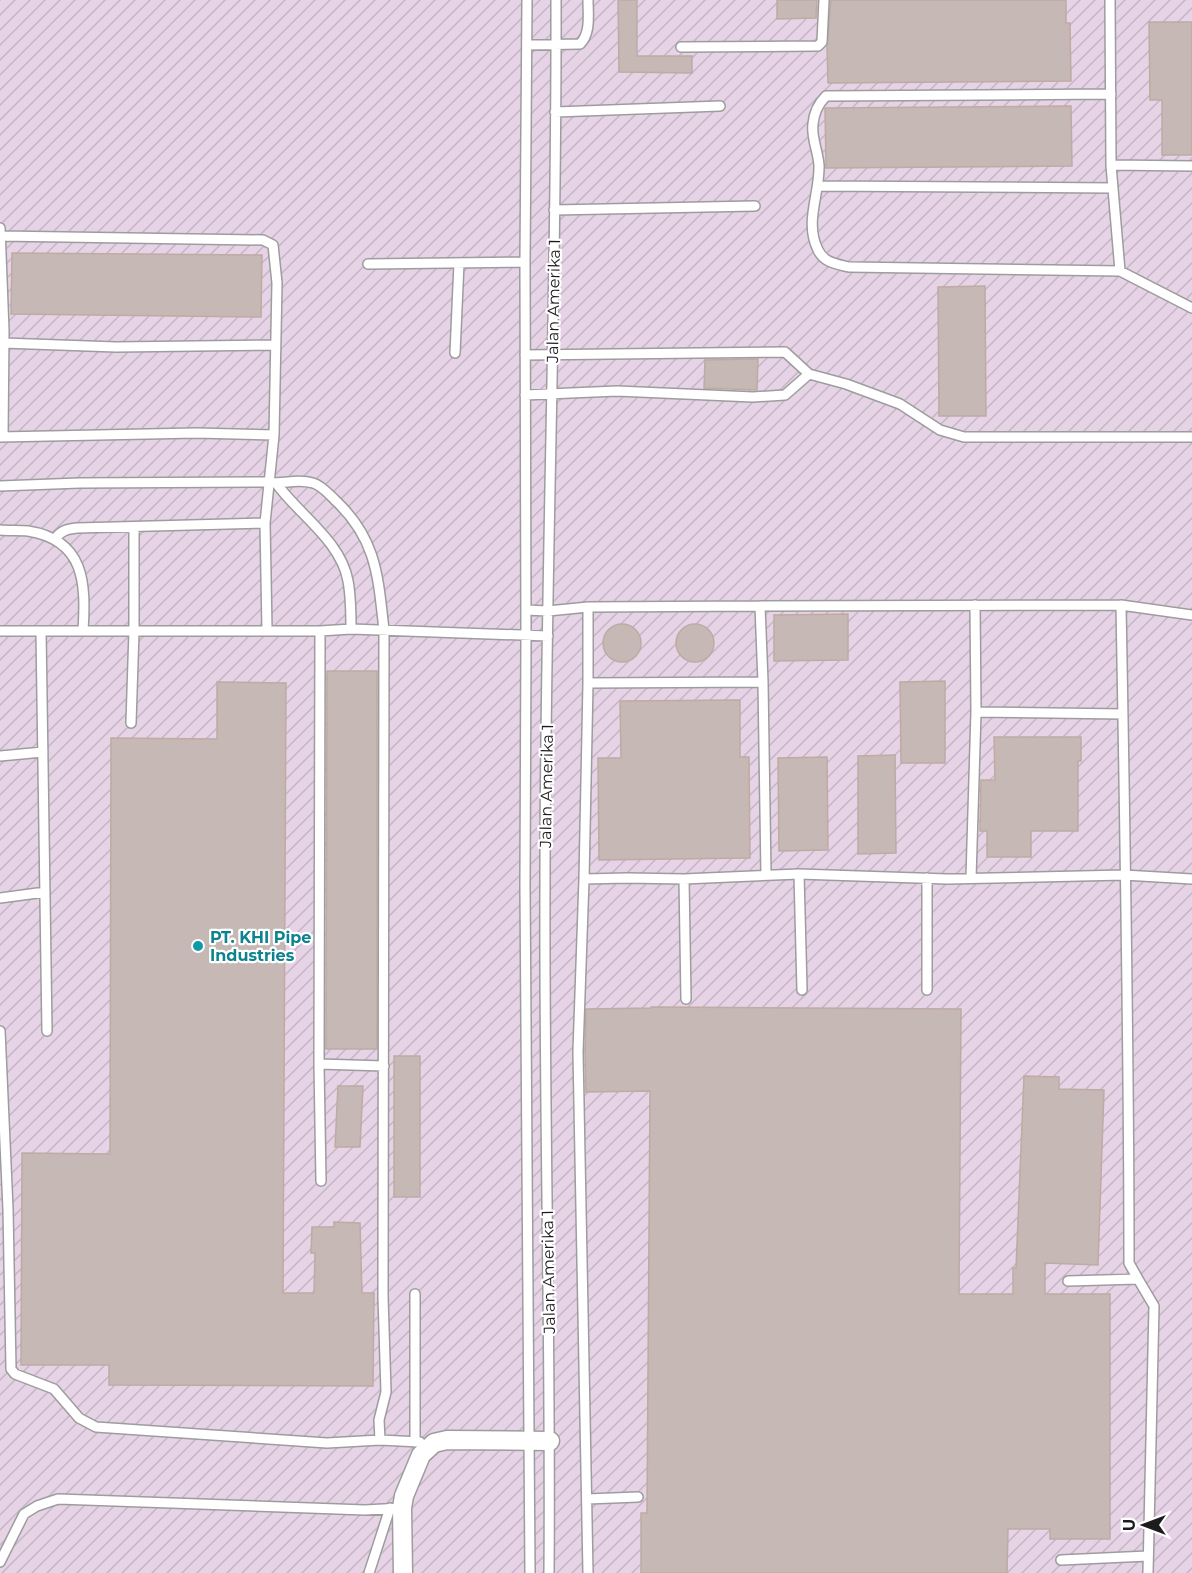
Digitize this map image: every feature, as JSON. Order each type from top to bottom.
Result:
[{"type":"street","points":[[403,1573],[396,1508],[404,1496],[421,1455],[434,1443],[447,1440],[550,1441]]},
{"type":"lane","name":"Jalan Amerika 1","points":[[528,0],[525,261],[525,887],[530,1573]]},
{"type":"lane","name":"Jalan Amerika 1","points":[[549,1573],[545,885],[556,0]]},
{"type":"lane","points":[[527,45],[580,44],[588,31],[588,0]]},
{"type":"lane","points":[[681,47],[818,46],[822,42],[824,0]]},
{"type":"lane","points":[[1110,0],[1111,165],[1120,271]]},
{"type":"lane","points":[[1111,94],[826,96],[818,105],[812,126],[819,161],[812,234],[819,252],[829,262],[849,267],[1120,271],[1192,308]]},
{"type":"lane","points":[[555,112],[720,105]]},
{"type":"lane","points":[[1111,165],[1192,166]]},
{"type":"lane","points":[[818,186],[1113,188]]},
{"type":"lane","points":[[554,210],[755,206]]},
{"type":"lane","points":[[0,228],[3,343],[1,437],[196,433],[274,435]]},
{"type":"lane","points":[[0,236],[263,240],[273,245],[277,283],[272,483],[265,523],[267,630]]},
{"type":"lane","points":[[368,264],[525,261]]},
{"type":"lane","points":[[455,353],[459,262]]},
{"type":"lane","points":[[3,343],[116,347],[275,345]]},
{"type":"lane","points":[[525,355],[785,352],[809,374],[846,384],[900,404],[940,430],[964,437],[1192,437]]},
{"type":"lane","points":[[525,395],[617,391],[753,397],[785,395],[809,374]]},
{"type":"lane","points":[[0,486],[80,483],[272,483],[291,480],[317,484],[338,502],[358,527],[375,560],[384,630],[383,1297],[386,1392],[379,1420],[380,1440]]},
{"type":"lane","points":[[272,483],[331,544],[342,562],[348,580],[351,629]]},
{"type":"lane","points":[[55,539],[66,529],[265,523]]},
{"type":"lane","points":[[131,723],[134,527]]},
{"type":"lane","points":[[0,530],[28,531],[55,539],[76,558],[83,585],[83,631]]},
{"type":"lane","points":[[971,878],[976,712],[975,605]]},
{"type":"lane","points":[[526,610],[548,611],[588,607],[1121,605],[1192,615]]},
{"type":"lane","points":[[1121,605],[1124,875],[1129,1050],[1129,1263],[1154,1306],[1148,1573]]},
{"type":"lane","points":[[760,606],[766,875]]},
{"type":"lane","points":[[588,607],[584,879],[578,1052],[588,1573]]},
{"type":"lane","points":[[0,631],[267,630],[320,632],[351,629],[548,636]]},
{"type":"lane","points":[[41,631],[47,1031]]},
{"type":"lane","points":[[320,632],[321,1181]]},
{"type":"lane","points":[[588,683],[763,682]]},
{"type":"lane","points":[[976,712],[1123,714]]},
{"type":"lane","points":[[0,756],[43,752]]},
{"type":"lane","points":[[584,879],[684,879],[799,874],[927,878],[1124,875],[1192,879]]},
{"type":"lane","points":[[799,874],[802,990]]},
{"type":"lane","points":[[927,878],[927,990]]},
{"type":"lane","points":[[684,879],[686,999]]},
{"type":"lane","points":[[0,898],[45,892]]},
{"type":"lane","points":[[0,1031],[7,1185],[11,1369],[15,1374],[54,1389],[79,1418],[96,1427],[327,1443],[380,1440],[434,1443]]},
{"type":"lane","points":[[319,1064],[384,1066]]},
{"type":"lane","points":[[1068,1281],[1138,1279]]},
{"type":"lane","points":[[415,1294],[415,1442]]},
{"type":"lane","points":[[587,1500],[638,1497]]},
{"type":"lane","points":[[0,1562],[24,1514],[37,1506],[58,1500],[353,1509],[396,1508],[369,1573]]},
{"type":"lane","points":[[1061,1560],[1148,1556]]},
{"type":"shaded area","points":[[0,0],[1192,0],[1192,1573],[0,1573]]},
{"type":"building","points":[[618,0],[637,0],[637,56],[692,56],[692,73],[619,72]]},
{"type":"building","points":[[777,0],[817,0],[816,18],[777,19]]},
{"type":"building","points":[[831,0],[1066,0],[1066,23],[1070,23],[1071,81],[828,83],[827,46]]},
{"type":"building","points":[[1149,22],[1192,22],[1192,155],[1162,155],[1162,100],[1150,100]]},
{"type":"building","points":[[1071,106],[1072,166],[826,168],[825,108]]},
{"type":"building","points":[[12,253],[262,255],[261,317],[11,314]]},
{"type":"building","points":[[985,286],[986,416],[939,416],[938,287]]},
{"type":"building","points":[[758,359],[757,390],[704,388],[705,360]]},
{"type":"building","points":[[848,614],[848,660],[774,661],[774,615]]},
{"type":"building","points":[[622,624],[635,630],[641,643],[635,656],[622,662],[609,656],[603,643],[609,630]]},
{"type":"building","points":[[695,624],[708,630],[714,643],[708,656],[695,662],[682,656],[676,643],[682,630]]},
{"type":"building","points":[[327,671],[377,671],[377,1049],[326,1049]]},
{"type":"building","points":[[945,681],[945,763],[901,763],[900,682]]},
{"type":"building","name":"PT. KHI Pipe Industries","points":[[217,682],[286,683],[283,1293],[314,1293],[315,1253],[311,1253],[312,1227],[334,1227],[334,1222],[360,1223],[362,1293],[374,1293],[373,1386],[109,1385],[109,1365],[21,1365],[22,1153],[110,1154],[111,738],[217,739]]},
{"type":"building","points":[[740,700],[740,757],[749,757],[750,858],[599,860],[598,758],[621,758],[620,701]]},
{"type":"building","points":[[994,737],[1081,737],[1081,761],[1078,761],[1078,831],[1031,831],[1031,857],[987,857],[987,831],[980,831],[981,780],[995,780]]},
{"type":"building","points":[[895,755],[896,853],[858,854],[858,756]]},
{"type":"building","points":[[827,757],[828,850],[779,851],[778,758]]},
{"type":"building","points":[[651,1007],[961,1009],[959,1294],[1013,1294],[1024,1076],[1059,1077],[1059,1089],[1104,1090],[1098,1265],[1045,1263],[1045,1294],[1110,1294],[1110,1539],[1050,1539],[1050,1529],[1008,1529],[1007,1573],[641,1573],[641,1513],[647,1513],[650,1091],[586,1092],[585,1052],[586,1009]]},
{"type":"building","points":[[394,1056],[420,1056],[420,1197],[394,1197]]},
{"type":"building","points":[[338,1086],[363,1086],[360,1147],[335,1147]]},
{"type":"place","name":"PT. KHI Pipe Industries","points":[[198,946]]}]
